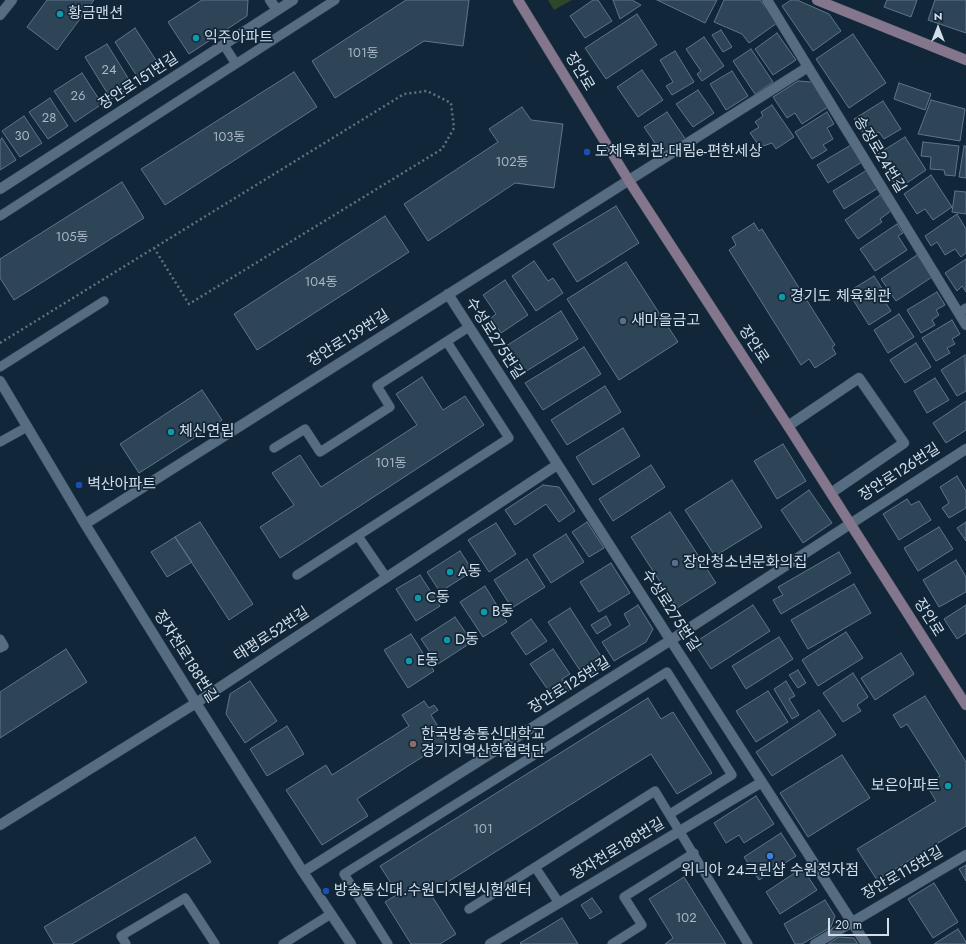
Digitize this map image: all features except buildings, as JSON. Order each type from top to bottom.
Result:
[{"type":"main road","name":"장안로","points":[[518,0],[628,181],[831,492],[966,705]]},
{"type":"main road","points":[[817,0],[966,60]]},
{"type":"street","points":[[0,15],[12,0]]},
{"type":"street","points":[[270,0],[277,10]]},
{"type":"street","name":"장안로151번길","points":[[0,189],[293,0]]},
{"type":"street","name":"송정로24번길","points":[[767,0],[962,310],[966,325]]},
{"type":"street","name":"장안로139번길","points":[[85,524],[808,67]]},
{"type":"street","name":"수성로275번길","points":[[448,294],[866,944]]},
{"type":"street","points":[[788,426],[859,378],[904,443],[831,492]]},
{"type":"street","name":"정자천로188번길","points":[[0,381],[85,524],[196,703],[303,872],[351,944]]},
{"type":"street","name":"장안로126번길","points":[[850,522],[966,449]]},
{"type":"street","name":"태평로52번길","points":[[0,825],[196,703],[557,464]]},
{"type":"street","name":"장안로125번길","points":[[303,872],[671,640],[850,522]]},
{"type":"street","name":"정자천로188번길","points":[[490,944],[762,782]]},
{"type":"street","name":"장안로115번길","points":[[815,944],[966,855]]},
{"type":"lane","points":[[0,216],[335,0]]},
{"type":"lane","points":[[224,45],[236,64]]},
{"type":"lane","points":[[0,367],[104,301]]},
{"type":"lane","points":[[274,448],[305,429],[320,452],[390,407],[377,386],[469,327]]},
{"type":"lane","points":[[297,575],[509,438],[447,342]]},
{"type":"lane","points":[[0,442],[27,427]]},
{"type":"lane","points":[[358,536],[386,577]]},
{"type":"lane","points":[[0,639],[4,646],[0,648]]},
{"type":"lane","points":[[388,944],[344,874],[667,672],[732,775],[670,814]]},
{"type":"lane","points":[[469,909],[655,791],[748,944]]},
{"type":"lane","points":[[612,944],[642,926],[624,897],[694,854]]},
{"type":"lane","points":[[535,867],[559,903]]},
{"type":"lane","points":[[126,944],[121,936],[185,898],[215,944]]},
{"type":"lane","points":[[283,944],[331,914]]},
{"type":"path","points":[[0,342],[404,94],[427,91],[451,103],[454,128],[442,149],[189,304],[154,248]]},
{"type":"green space","points":[[548,0],[572,0],[554,10]]},
{"type":"place","name":"황금맨션","points":[[60,14]]},
{"type":"place","name":"익주아파트","points":[[196,38]]},
{"type":"place","name":"도체육회관.대림e-편한세상","points":[[587,152]]},
{"type":"place","name":"경기도 체육회관","points":[[782,297]]},
{"type":"place","name":"새마을금고","points":[[623,321]]},
{"type":"place","name":"체신연립","points":[[171,432]]},
{"type":"place","name":"벽산아파트","points":[[79,485]]},
{"type":"place","name":"장안청소년문화의집","points":[[675,563]]},
{"type":"place","name":"A동","points":[[450,572]]},
{"type":"place","name":"C동","points":[[418,598]]},
{"type":"place","name":"B동","points":[[484,612]]},
{"type":"place","name":"D동","points":[[447,640]]},
{"type":"place","name":"E동","points":[[409,661]]},
{"type":"place","name":"한국방송통신대학교 경기지역산학협력단","points":[[413,744]]},
{"type":"place","name":"보은아파트","points":[[948,786]]},
{"type":"place","name":"위니아 24크린샵 수원정자점","points":[[770,856]]},
{"type":"place","name":"방송통신대.수원디지털시험센터","points":[[326,891]]}]
